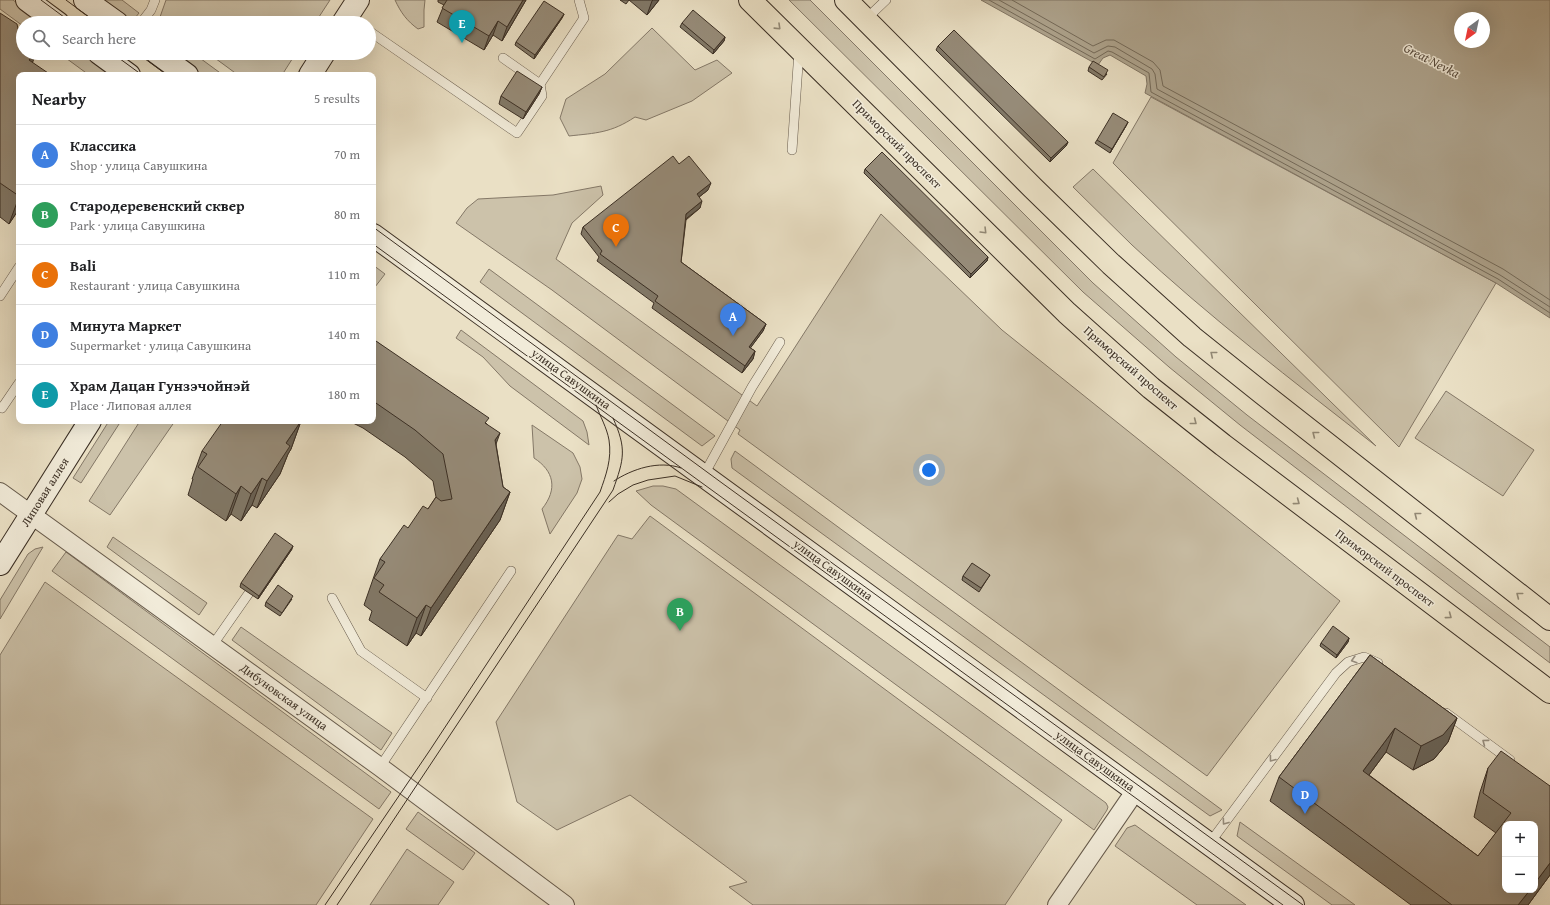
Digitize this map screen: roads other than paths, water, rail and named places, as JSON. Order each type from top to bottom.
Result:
[{"type":"main road","points":[[27,0],[49,16]]},
{"type":"main road","points":[[86,0],[108,16]]},
{"type":"main road","name":"Приморский проспект","points":[[750,0],[1067,312],[1151,388],[1241,459],[1550,692]]},
{"type":"main road","points":[[846,0],[1027,182],[1100,253],[1192,337],[1550,619]]},
{"type":"main road","points":[[109,60],[125,72]]},
{"type":"main road","points":[[167,60],[183,72]]},
{"type":"main road","points":[[312,72],[320,60]]},
{"type":"main road","name":"улица Савушкина","points":[[376,238],[1293,905]]},
{"type":"main road","name":"Липовая аллея","points":[[0,564],[30,514],[88,424]]},
{"type":"street","name":"Дибуновская улица","points":[[0,492],[380,767],[565,905]]},
{"type":"street","points":[[1058,905],[1136,790]]},
{"type":"lane","points":[[146,16],[151,10],[155,0]]},
{"type":"lane","points":[[376,36],[517,133],[542,96],[540,84],[584,18],[579,0]]},
{"type":"lane","points":[[866,19],[886,0]]},
{"type":"lane","points":[[792,150],[799,48]]},
{"type":"lane","points":[[503,58],[540,84]]},
{"type":"lane","points":[[0,296],[16,272]]},
{"type":"lane","points":[[704,477],[752,387],[780,342]]},
{"type":"lane","points":[[0,407],[2,408],[16,387]]},
{"type":"lane","points":[[380,767],[512,571]]},
{"type":"lane","points":[[212,646],[249,593]]},
{"type":"lane","points":[[332,598],[361,651],[427,698]]},
{"type":"lane","points":[[1209,844],[1336,673],[1348,662],[1364,657],[1381,664],[1387,669]]},
{"type":"lane","points":[[1438,707],[1520,767]]},
{"type":"water","name":"Great Nevka","points":[[981,0],[1550,0],[1550,318],[1496,283],[1145,93],[1147,84],[1146,76],[1110,55],[1103,58],[1098,65]]},
{"type":"tram line","points":[[41,0],[63,16]]},
{"type":"tram line","points":[[66,0],[88,16]]},
{"type":"tram line","points":[[122,60],[138,72]]},
{"type":"tram line","points":[[147,60],[163,72]]},
{"type":"tram line","points":[[376,229],[722,483],[1303,905]]},
{"type":"tram line","points":[[376,246],[1283,905]]},
{"type":"tram line","points":[[325,905],[430,750],[600,492],[608,467],[610,447],[607,431],[596,405]]},
{"type":"tram line","points":[[337,905],[613,490],[622,462],[622,446],[613,418]]},
{"type":"tram line","points":[[614,481],[629,473],[655,465],[681,468]]},
{"type":"tram line","points":[[609,502],[618,494],[633,485],[648,480],[675,476],[702,487]]},
{"type":"place","name":"Храм Дацан Гунзэчойнэй","points":[[462,43]]},
{"type":"place","name":"Bali","points":[[616,247]]},
{"type":"place","name":"Классика","points":[[733,336]]},
{"type":"place","name":"Стародеревенский сквер","points":[[680,631]]},
{"type":"place","name":"Минута Маркет","points":[[1305,814]]}]
